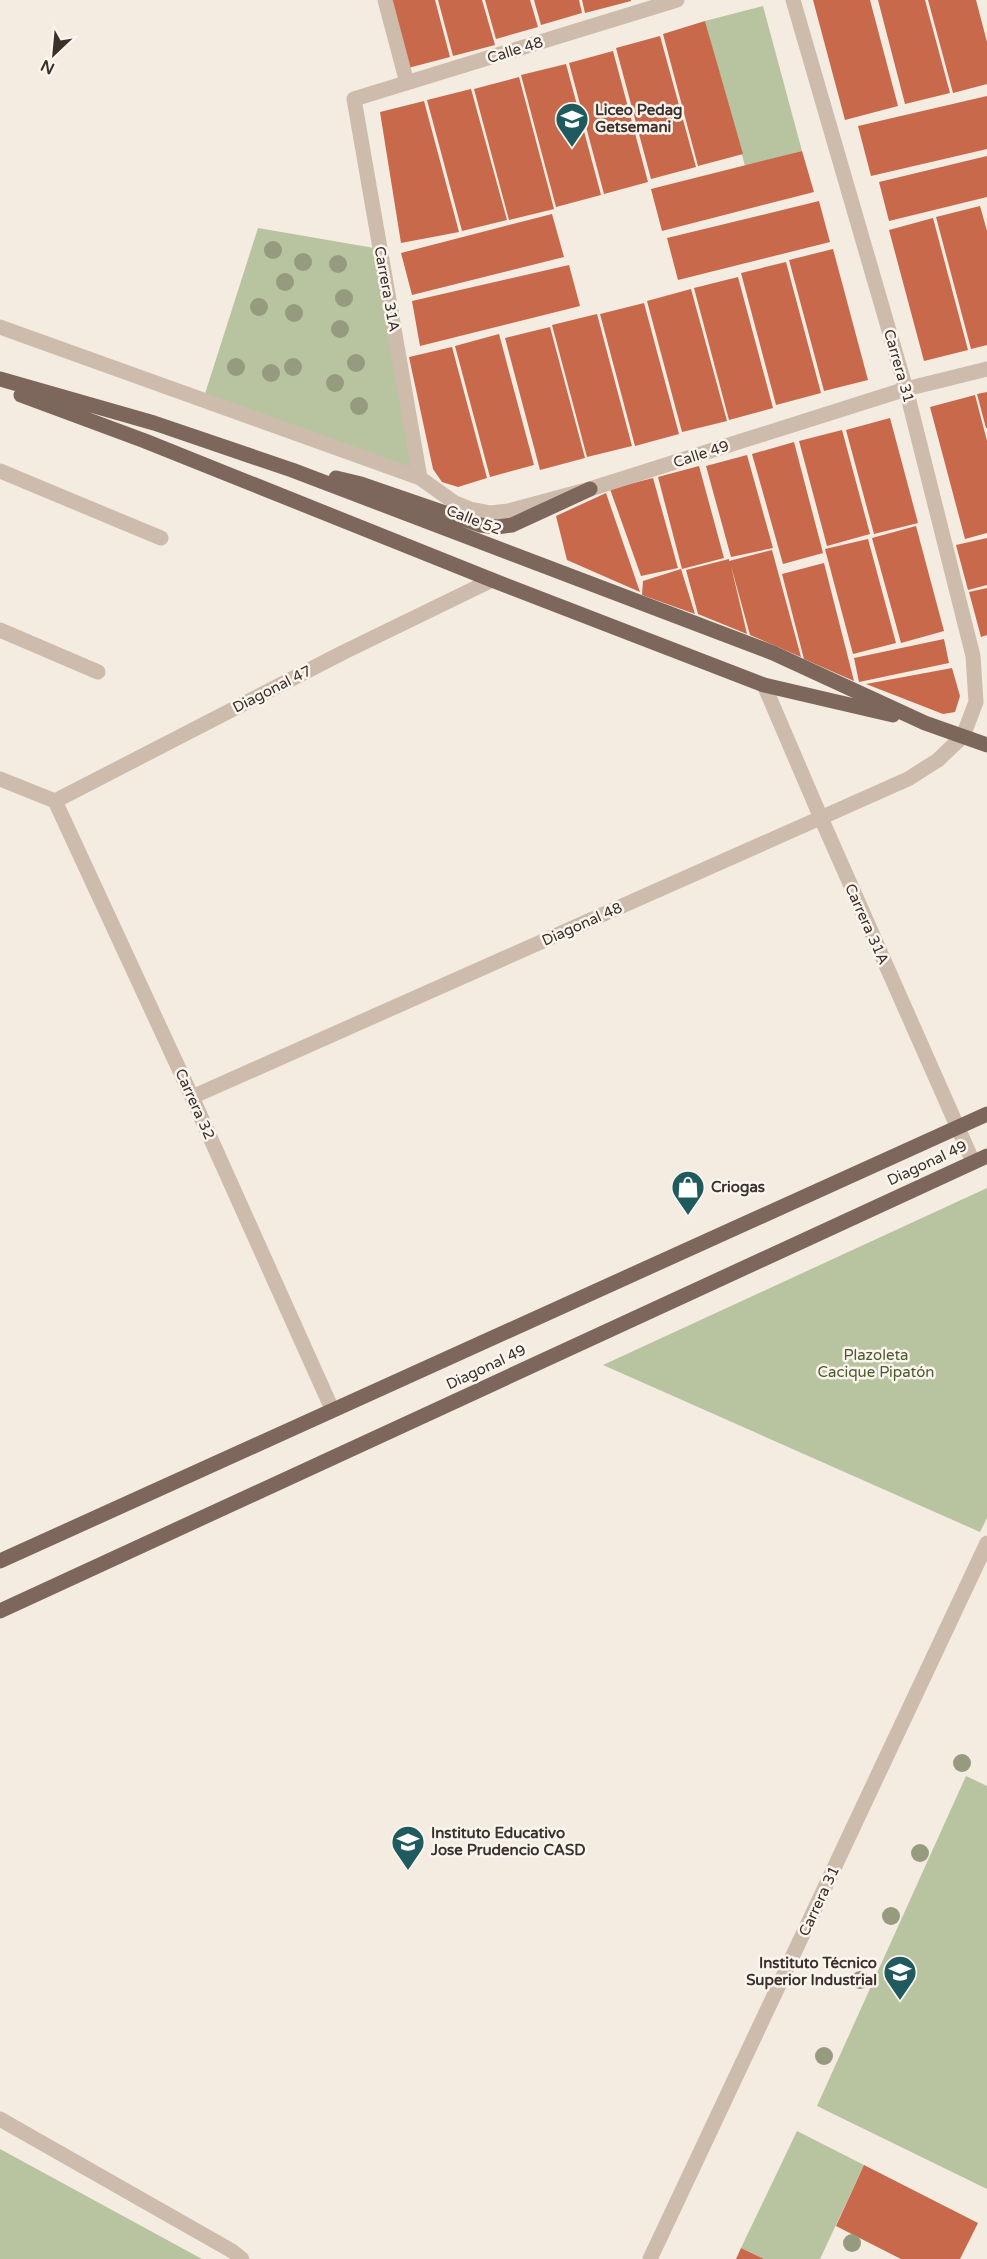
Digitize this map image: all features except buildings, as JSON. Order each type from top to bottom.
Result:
[{"type":"main road","name":"Calle 52","points":[[0,379],[154,423],[292,470],[773,653],[925,723]]},
{"type":"main road","name":"Calle 52","points":[[0,387],[146,441],[492,580],[764,685],[925,723],[987,745]]},
{"type":"main road","points":[[292,470],[361,484],[480,525],[497,527],[512,525],[590,489]]},
{"type":"main road","name":"Diagonal 49","points":[[0,1561],[987,1114]]},
{"type":"main road","name":"Diagonal 49","points":[[0,1611],[980,1159]]},
{"type":"street","points":[[385,0],[407,83]]},
{"type":"street","name":"Calle 48","points":[[354,99],[677,0]]},
{"type":"street","name":"Carrera 31","points":[[793,0],[906,389],[973,656],[976,702],[963,736]]},
{"type":"street","name":"Carrera 31A","points":[[354,99],[420,478]]},
{"type":"street","name":"Calle 49","points":[[0,327],[420,478],[455,503],[491,513],[508,511],[590,489],[906,389],[987,369]]},
{"type":"street","points":[[0,471],[161,538]]},
{"type":"street","name":"Diagonal 47","points":[[55,801],[342,653],[492,580]]},
{"type":"street","points":[[0,630],[98,672]]},
{"type":"street","name":"Carrera 31A","points":[[764,685],[958,1128],[980,1159]]},
{"type":"street","name":"Diagonal 48","points":[[192,1097],[908,779],[938,760],[963,736]]},
{"type":"street","points":[[0,779],[55,801]]},
{"type":"street","name":"Carrera 32","points":[[55,801],[192,1097],[332,1409]]},
{"type":"street","name":"Carrera 31","points":[[650,2259],[987,1543]]},
{"type":"street","points":[[0,2119],[234,2256]]},
{"type":"green space","points":[[763,6],[802,151],[745,166],[705,21]]},
{"type":"green space","points":[[258,228],[380,249],[420,478],[203,400]]},
{"type":"green space","name":"Plazoleta Cacique Pipatón","points":[[987,1188],[987,1518],[980,1532],[603,1365]]},
{"type":"green space","points":[[966,1776],[987,1786],[987,2189],[817,2106]]},
{"type":"green space","points":[[797,2131],[864,2165],[820,2259],[764,2259],[741,2248]]},
{"type":"green space","points":[[0,2149],[202,2259],[0,2259]]},
{"type":"place","name":"Liceo Pedag Getsemani","points":[[572,148]]},
{"type":"place","name":"Criogas","points":[[688,1216]]},
{"type":"place","name":"Instituto Educativo Jose Prudencio CASD","points":[[408,1871]]},
{"type":"place","name":"Instituto Técnico Superior Industrial","points":[[900,2001]]}]
